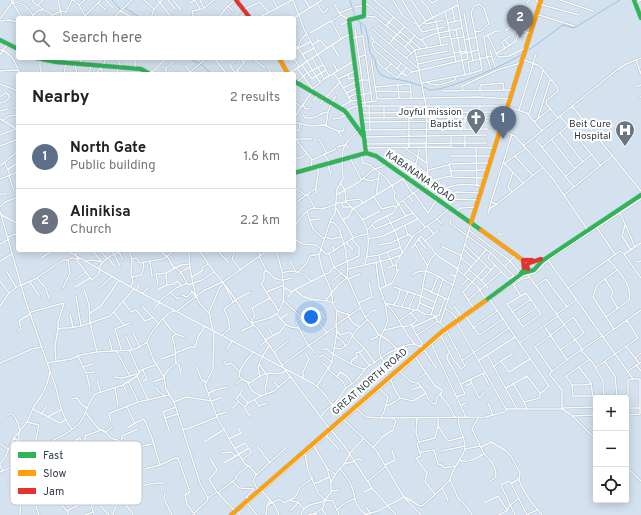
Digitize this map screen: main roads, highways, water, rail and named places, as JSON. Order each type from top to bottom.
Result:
[{"type":"main road","points":[[236,0],[248,16]]},
{"type":"main road","points":[[471,223],[505,118],[529,32],[536,16],[539,1]]},
{"type":"main road","points":[[635,1],[640,11],[641,18]]},
{"type":"main road","points":[[361,131],[353,36],[349,20],[364,16],[364,3]]},
{"type":"main road","points":[[0,40],[16,48]]},
{"type":"main road","points":[[55,60],[80,64],[135,68],[147,72]]},
{"type":"main road","points":[[280,60],[286,72]]},
{"type":"main road","points":[[296,82],[312,90],[347,112],[361,131],[364,137],[365,146],[363,154],[296,172]]},
{"type":"main road","name":"KABANANA ROAD","points":[[363,154],[376,156],[387,163],[524,260]]},
{"type":"main road","name":"GREAT NORTH ROAD","points":[[330,429],[422,348],[456,321],[541,259],[588,230],[598,226],[641,193]]},
{"type":"main road","name":"GREAT NORTH ROAD","points":[[233,513],[258,489],[401,370],[473,307],[488,299],[521,273],[529,269],[534,270],[542,261],[641,193]]},
{"type":"main road","points":[[524,260],[541,259]]},
{"type":"main road","points":[[524,260],[529,269],[537,266]]},
{"type":"main road","points":[[521,273],[524,268],[524,260]]},
{"type":"main road","name":"GREAT NORTH ROAD","points":[[233,513],[248,501],[258,489]]},
{"type":"waterway","points":[[112,0],[121,10]]},
{"type":"waterway","points":[[350,0],[355,17]]},
{"type":"waterway","points":[[563,25],[574,28],[620,0]]},
{"type":"waterway","points":[[125,8],[138,16]]},
{"type":"waterway","points":[[356,19],[365,26],[370,52],[381,75],[421,86]]},
{"type":"waterway","points":[[360,23],[362,34]]},
{"type":"waterway","points":[[529,50],[563,25]]},
{"type":"waterway","points":[[423,87],[429,90],[437,89],[462,82],[492,70],[524,53]]},
{"type":"waterway","points":[[192,60],[202,65],[209,72]]},
{"type":"place","name":"Alinikisa","points":[[520,38]]},
{"type":"place","name":"Joyful mission Baptist","points":[[476,135]]},
{"type":"place","name":"North Gate","points":[[503,139]]},
{"type":"place","name":"Beit Cure Hospital","points":[[625,147]]}]
